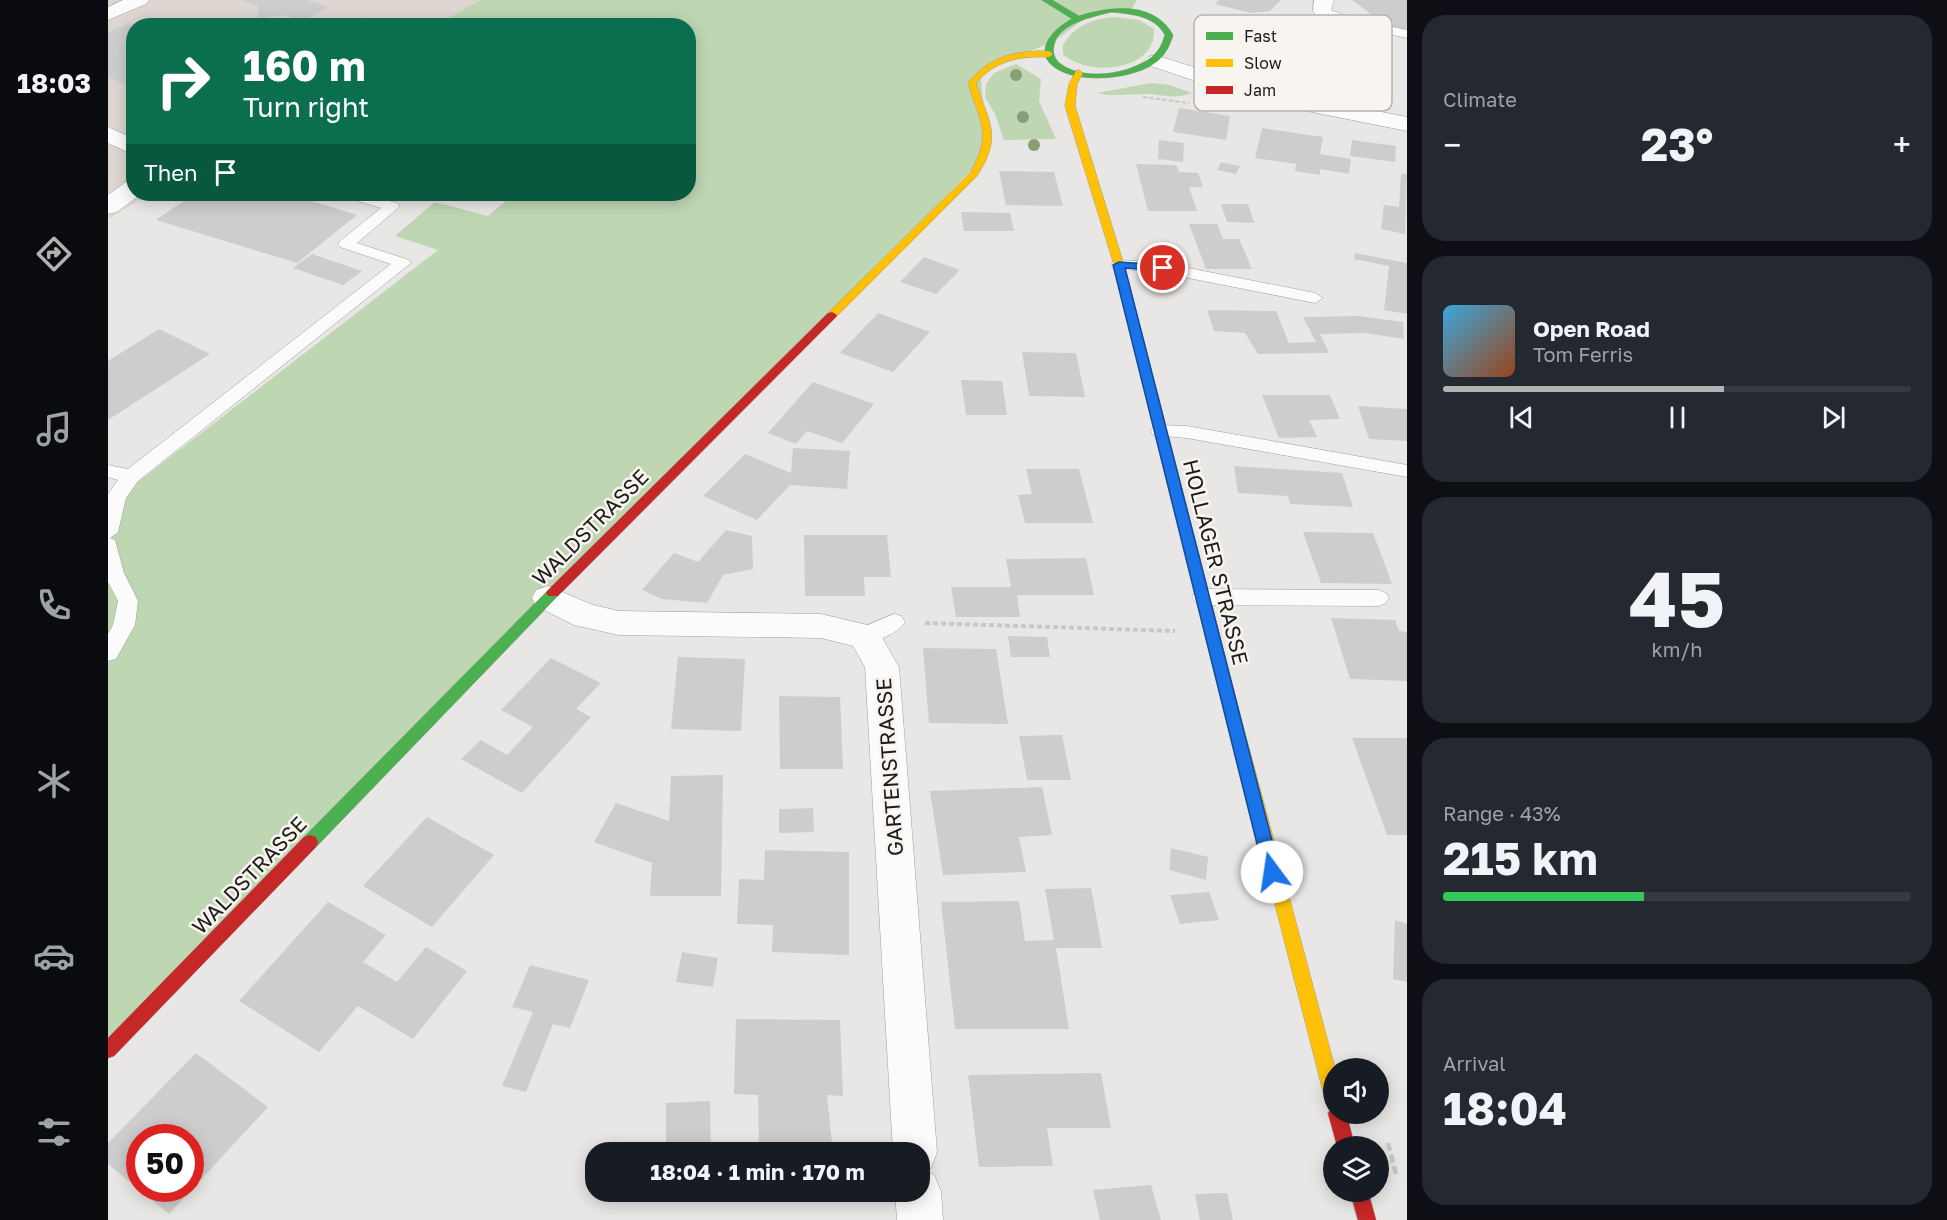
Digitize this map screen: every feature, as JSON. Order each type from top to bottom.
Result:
[{"type":"main road","points":[[1046,0],[1078,19]]},
{"type":"main road","points":[[1134,6],[1168,29],[1170,38],[1166,51],[1155,61],[1123,74],[1079,73],[1058,64],[1049,54],[1056,34],[1078,19],[1134,6]]},
{"type":"main road","name":"WALDSTRASSE","points":[[108,1049],[548,598],[974,174],[988,153],[991,134],[975,98],[972,83],[980,70],[1011,55],[1027,52],[1049,54]]},
{"type":"main road","name":"HOLLAGER STRASSE","points":[[1079,73],[1073,84],[1070,105],[1119,265],[1278,894],[1323,1059]]},
{"type":"main road","points":[[1362,1202],[1366,1220]]},
{"type":"street","points":[[108,14],[139,0]]},
{"type":"street","points":[[1155,61],[1194,75]]},
{"type":"street","points":[[1339,111],[1407,124]]},
{"type":"street","points":[[108,134],[126,144]]},
{"type":"street","points":[[108,207],[126,193]]},
{"type":"street","points":[[548,598],[586,616],[619,623],[879,629]]},
{"type":"street","name":"GARTENSTRASSE","points":[[879,629],[914,1142]]},
{"type":"street","points":[[919,1202],[920,1220]]},
{"type":"lane","points":[[1324,5],[1339,15]]},
{"type":"lane","points":[[1392,31],[1407,34]]},
{"type":"lane","points":[[108,532],[117,497],[131,476],[403,264],[345,244],[392,206],[374,201]]},
{"type":"lane","points":[[1119,265],[1155,267],[1315,298]]},
{"type":"lane","points":[[1160,431],[1187,432],[1407,471]]},
{"type":"lane","points":[[108,471],[131,476]]},
{"type":"lane","points":[[108,545],[114,573],[128,601],[124,625],[108,653]]},
{"type":"lane","points":[[1202,597],[1379,598]]},
{"type":"path","points":[[879,629],[1212,633]]},
{"type":"path","points":[[1385,1133],[1398,1178]]},
{"type":"shaded area","points":[[108,0],[482,0],[450,18],[126,18],[126,201],[138,201],[108,219]]},
{"type":"green space","points":[[481,0],[1137,0],[1130,12],[1093,13],[1051,43],[980,70],[988,153],[108,1052],[108,505],[438,250],[395,236],[435,202],[488,216],[506,201],[696,201],[696,18],[449,18]]},
{"type":"green space","points":[[1115,17],[1139,20],[1154,29],[1152,43],[1145,54],[1133,62],[1104,68],[1074,62],[1063,54],[1063,45],[1073,32],[1092,21]]},
{"type":"green space","points":[[1016,64],[1041,79],[1039,101],[1056,139],[1004,140],[995,114],[985,97],[986,84],[994,73]]},
{"type":"green space","points":[[1151,83],[1170,85],[1192,93],[1173,96],[1097,93]]},
{"type":"building","points":[[241,0],[307,0],[328,7],[308,18],[294,18],[285,15],[259,18],[258,6]]},
{"type":"building","points":[[1219,0],[1281,0],[1270,11],[1251,13],[1215,4]]},
{"type":"building","points":[[1352,0],[1407,0],[1407,27],[1404,32],[1392,29],[1392,15],[1372,15]]},
{"type":"building","points":[[126,24],[126,85],[108,77],[108,32]]},
{"type":"building","points":[[1179,108],[1230,116],[1226,140],[1173,132]]},
{"type":"building","points":[[1262,128],[1323,137],[1320,154],[1351,159],[1349,174],[1320,169],[1320,175],[1295,171],[1296,164],[1255,158]]},
{"type":"building","points":[[1159,140],[1184,143],[1183,162],[1158,159]]},
{"type":"building","points":[[1352,140],[1396,146],[1395,162],[1350,156]]},
{"type":"building","points":[[1221,162],[1240,166],[1236,174],[1217,170]]},
{"type":"building","points":[[1136,164],[1176,165],[1179,172],[1198,173],[1203,187],[1189,187],[1197,211],[1148,211]]},
{"type":"building","points":[[999,171],[1054,172],[1063,206],[1006,205]]},
{"type":"building","points":[[1401,174],[1407,174],[1405,234],[1381,229],[1384,205],[1399,207]]},
{"type":"building","points":[[184,201],[312,201],[357,215],[297,263],[156,220]]},
{"type":"building","points":[[1221,204],[1248,204],[1254,223],[1227,222]]},
{"type":"building","points":[[961,212],[1010,213],[1014,231],[964,231]]},
{"type":"building","points":[[1189,224],[1217,224],[1223,239],[1239,239],[1252,269],[1206,269]]},
{"type":"building","points":[[1355,253],[1407,263],[1407,314],[1384,310],[1389,266],[1354,259]]},
{"type":"building","points":[[312,254],[362,271],[343,285],[293,268]]},
{"type":"building","points":[[924,257],[960,270],[936,294],[900,282]]},
{"type":"building","points":[[1207,310],[1276,311],[1289,343],[1316,342],[1303,317],[1359,316],[1403,322],[1404,339],[1365,333],[1320,334],[1329,353],[1258,354],[1245,333],[1214,331]]},
{"type":"building","points":[[878,313],[930,332],[893,372],[840,353]]},
{"type":"building","points":[[159,329],[210,354],[108,420],[108,361]]},
{"type":"building","points":[[1022,352],[1076,353],[1085,397],[1029,396]]},
{"type":"building","points":[[961,380],[1002,381],[1007,415],[966,415]]},
{"type":"building","points":[[813,382],[874,404],[842,443],[807,431],[796,444],[768,433]]},
{"type":"building","points":[[1262,395],[1330,395],[1340,419],[1309,420],[1317,437],[1279,438]]},
{"type":"building","points":[[1358,406],[1407,409],[1407,441],[1369,439]]},
{"type":"building","points":[[793,448],[850,451],[847,489],[790,485],[757,520],[703,496],[745,454],[791,473]]},
{"type":"building","points":[[1234,466],[1342,473],[1353,507],[1290,504],[1288,496],[1238,493]]},
{"type":"building","points":[[1026,469],[1079,469],[1093,523],[1025,523],[1018,495],[1032,494]]},
{"type":"building","points":[[726,530],[752,536],[753,569],[723,575],[707,603],[662,599],[642,590],[674,553],[698,562]]},
{"type":"building","points":[[1303,532],[1373,533],[1392,584],[1321,583]]},
{"type":"building","points":[[804,535],[887,535],[891,577],[864,577],[865,596],[805,596]]},
{"type":"building","points":[[1086,558],[1094,595],[1017,595],[1020,617],[956,617],[951,587],[1011,587],[1006,559]]},
{"type":"building","points":[[1331,618],[1395,620],[1399,631],[1407,632],[1407,681],[1350,679]]},
{"type":"building","points":[[1008,636],[1047,637],[1050,657],[1011,657]]},
{"type":"building","points":[[923,648],[996,649],[1008,724],[929,723]]},
{"type":"building","points":[[678,657],[745,659],[741,731],[671,729]]},
{"type":"building","points":[[551,658],[601,683],[576,709],[591,717],[522,793],[461,759],[481,740],[507,755],[533,727],[501,710]]},
{"type":"building","points":[[779,696],[840,697],[843,769],[780,769]]},
{"type":"building","points":[[1062,735],[1071,780],[1027,780],[1019,736]]},
{"type":"building","points":[[1352,738],[1407,738],[1407,835],[1387,835]]},
{"type":"building","points":[[723,775],[721,896],[650,896],[652,863],[594,842],[616,803],[669,821],[671,776]]},
{"type":"building","points":[[1042,787],[1052,835],[1019,837],[1026,872],[943,875],[930,791]]},
{"type":"building","points":[[813,808],[814,832],[779,833],[779,809]]},
{"type":"building","points":[[427,817],[494,855],[432,927],[363,886]]},
{"type":"building","points":[[1171,848],[1208,857],[1206,880],[1169,870]]},
{"type":"building","points":[[765,850],[849,852],[849,955],[772,952],[773,925],[737,924],[739,879],[764,880]]},
{"type":"building","points":[[1091,888],[1102,948],[1056,948],[1069,1029],[955,1029],[941,902],[1019,901],[1025,941],[1054,940],[1045,889]]},
{"type":"building","points":[[1209,892],[1219,920],[1180,924],[1170,895]]},
{"type":"building","points":[[328,902],[386,935],[363,962],[397,982],[426,947],[467,971],[413,1039],[358,1006],[319,1052],[239,1001]]},
{"type":"building","points":[[1395,920],[1407,924],[1407,982],[1393,979]]},
{"type":"building","points":[[682,952],[718,958],[713,987],[676,982]]},
{"type":"building","points":[[530,965],[589,980],[570,1028],[553,1024],[526,1092],[502,1086],[533,1012],[512,1007]]},
{"type":"building","points":[[736,1019],[840,1020],[843,1096],[827,1095],[832,1142],[759,1142],[758,1095],[734,1094]]},
{"type":"building","points":[[196,1053],[268,1107],[204,1176],[204,1124],[127,1124]]},
{"type":"building","points":[[1101,1073],[1111,1128],[1047,1128],[1053,1166],[979,1167],[968,1075]]},
{"type":"building","points":[[710,1101],[711,1142],[666,1142],[666,1103]]},
{"type":"building","points":[[126,1125],[126,1179],[108,1164],[108,1143]]},
{"type":"building","points":[[1151,1185],[1161,1220],[1100,1220],[1093,1190]]},
{"type":"building","points":[[1227,1193],[1233,1220],[1200,1220],[1195,1194]]},
{"type":"building","points":[[154,1202],[180,1202],[169,1214]]},
{"type":"traffic: fast","points":[[1046,0],[1078,19]]},
{"type":"traffic: fast","points":[[1111,10],[1144,15],[1159,22],[1165,28],[1169,35],[1164,48],[1155,59],[1127,72],[1094,76],[1065,70],[1054,62],[1049,49],[1056,33],[1073,22],[1111,10]]},
{"type":"traffic: fast","points":[[310,842],[553,593]]},
{"type":"traffic: slow","points":[[832,315],[974,174],[987,147],[989,137],[972,83],[988,67],[1006,58],[1027,54],[1049,54]]},
{"type":"traffic: slow","points":[[1079,73],[1073,84],[1070,106],[1119,265],[1166,450]]},
{"type":"traffic: slow","points":[[1234,718],[1323,1058]]},
{"type":"traffic: jam","points":[[553,593],[832,315]]},
{"type":"traffic: jam","points":[[1166,450],[1234,718]]},
{"type":"traffic: jam","points":[[108,1050],[310,842]]},
{"type":"traffic: jam","points":[[1340,1124],[1343,1136]]},
{"type":"traffic: jam","points":[[1362,1202],[1367,1220]]},
{"type":"route","points":[[1163,268],[1119,265],[1272,872]]}]
